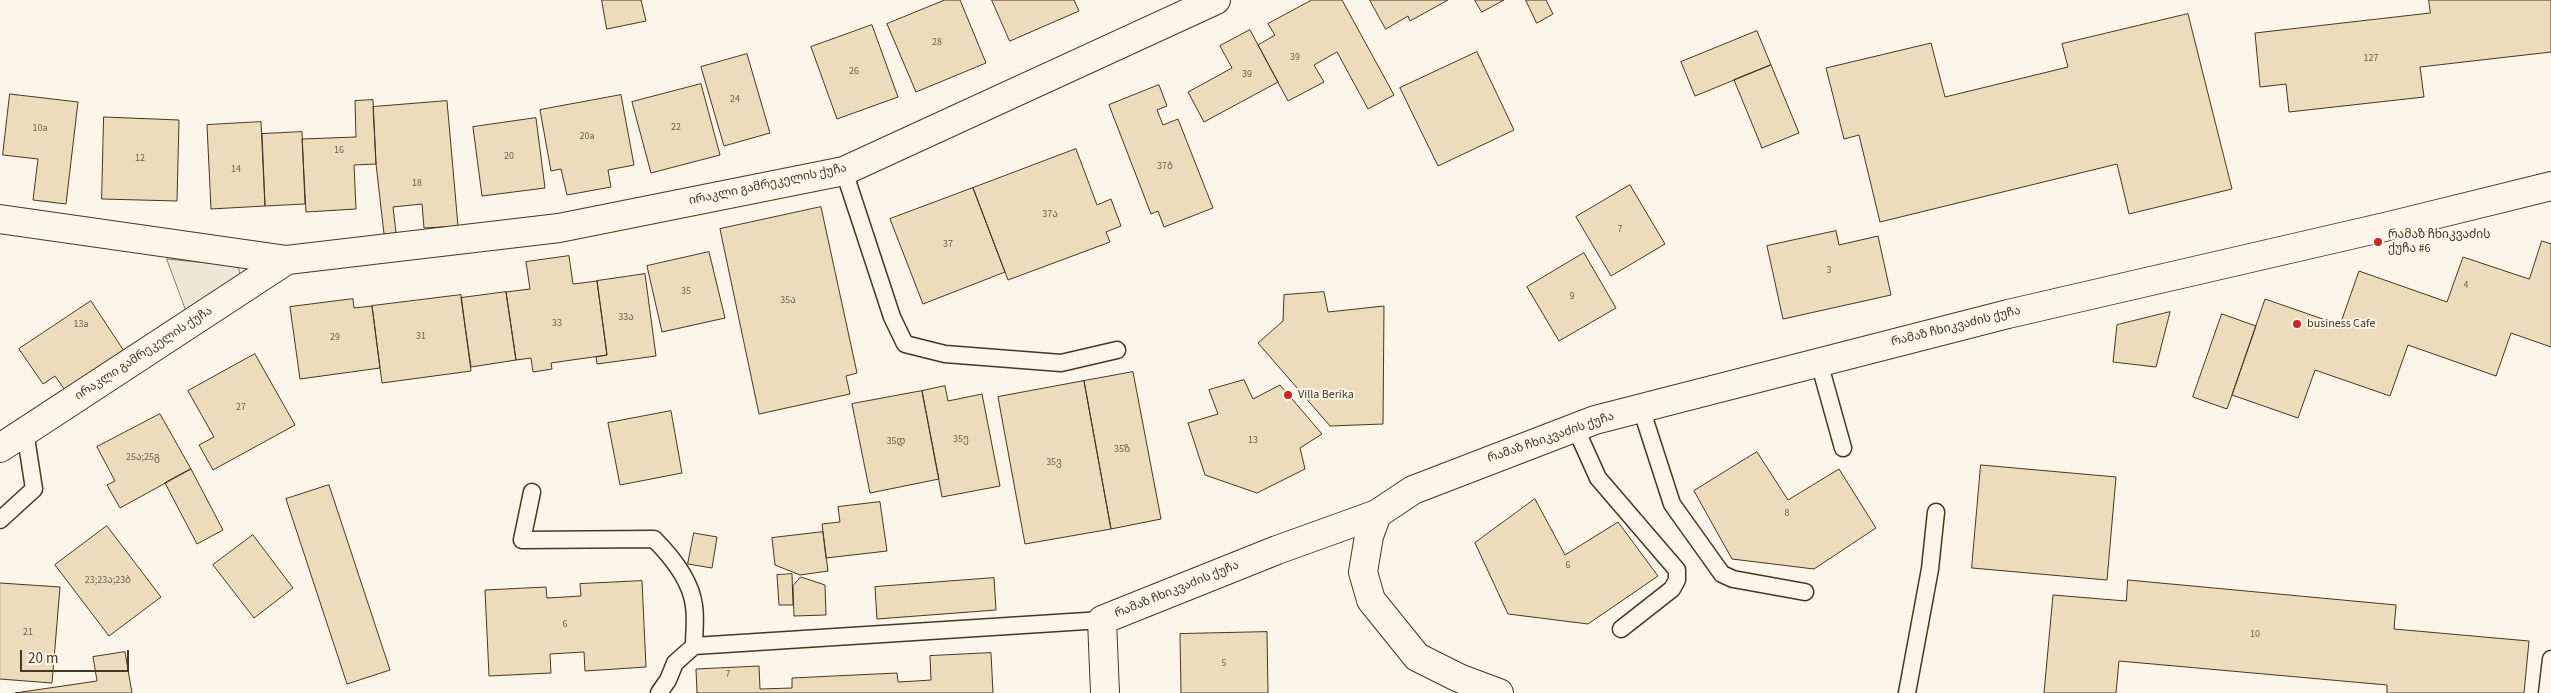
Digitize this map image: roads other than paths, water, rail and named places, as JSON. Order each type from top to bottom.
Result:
[{"type":"street","name":"ირაკლი გამრეკელის ქუჩა","points":[[0,219],[287,260],[559,228],[844,171],[1216,0]]},
{"type":"street","name":"რამაზ ჩხიკვაძის ქუჩა","points":[[1105,693],[1102,620],[1286,547],[1376,514],[1413,490],[1575,427],[1641,408],[2008,314],[2398,224],[2551,186]]},
{"type":"street","name":"ირაკლი გამრეკელის ქუჩა","points":[[0,448],[287,260]]},
{"type":"street","points":[[1376,514],[1369,536],[1363,572],[1371,600],[1417,657],[1459,678],[1500,693]]},
{"type":"lane","points":[[844,171],[892,317],[905,344],[945,354],[1061,363],[1117,350]]},
{"type":"lane","points":[[1820,362],[1843,448]]},
{"type":"lane","points":[[1641,408],[1672,504],[1722,574],[1733,579],[1805,592]]},
{"type":"lane","points":[[1575,427],[1598,478],[1677,570],[1677,580],[1672,589],[1621,629]]},
{"type":"lane","points":[[0,520],[34,489],[25,431]]},
{"type":"lane","points":[[532,492],[522,540],[654,539],[672,557],[683,575],[694,605],[694,646]]},
{"type":"lane","points":[[1907,693],[1930,569],[1936,512]]},
{"type":"lane","points":[[659,693],[668,680],[675,663],[694,646],[1102,620]]},
{"type":"lane","points":[[2547,693],[2551,660]]},
{"type":"place","name":"რამაზ ჩხიკვაძის ქუჩა #6","points":[[2378,242]]},
{"type":"place","name":"business Cafe","points":[[2297,324]]},
{"type":"place","name":"Villa Berika","points":[[1288,395]]}]
